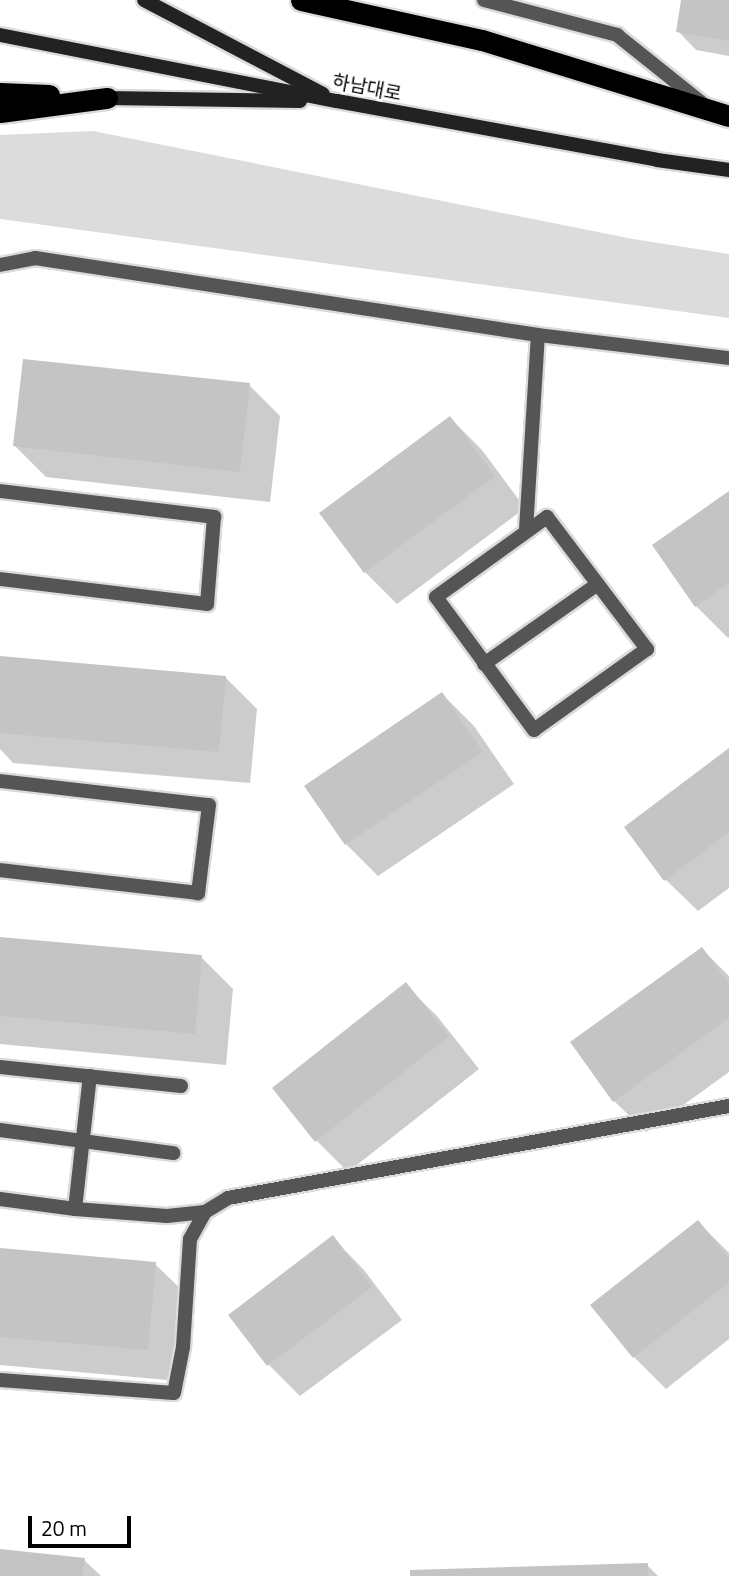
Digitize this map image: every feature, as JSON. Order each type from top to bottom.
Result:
[{"type":"highway","points":[[301,0],[482,40],[720,113]]},
{"type":"highway","points":[[0,93],[107,98]]},
{"type":"highway","points":[[0,112],[107,98]]},
{"type":"street","points":[[144,0],[337,101]]},
{"type":"street","points":[[484,0],[617,35],[720,113]]},
{"type":"street","name":"하남대로","points":[[0,35],[337,101],[657,160],[729,170]]},
{"type":"street","points":[[107,98],[337,101]]},
{"type":"street","points":[[0,265],[34,258],[538,335],[729,358]]},
{"type":"street","points":[[526,530],[538,335]]},
{"type":"street","points":[[0,491],[214,517],[207,604],[0,579]]},
{"type":"street","points":[[547,517],[647,649],[534,730],[436,597],[526,530],[547,517]]},
{"type":"street","points":[[484,664],[598,584]]},
{"type":"street","points":[[0,781],[209,805],[198,893],[0,870]]},
{"type":"street","points":[[0,1067],[180,1086]]},
{"type":"street","points":[[75,1209],[90,1076]]},
{"type":"street","points":[[0,1199],[75,1209],[167,1216],[205,1212],[228,1198],[729,1106]]},
{"type":"street","points":[[0,1130],[173,1153]]},
{"type":"street","points":[[0,1380],[174,1393],[183,1348],[190,1239],[205,1212]]},
{"type":"shaded area","points":[[93,131],[633,239],[729,254],[729,318],[0,219],[0,135]]},
{"type":"building","points":[[681,0],[729,0],[729,41],[676,32]]},
{"type":"building","points":[[23,359],[250,383],[240,472],[13,446]]},
{"type":"building","points":[[450,416],[495,476],[364,573],[319,513]]},
{"type":"building","points":[[729,491],[729,583],[695,607],[652,545]]},
{"type":"building","points":[[0,656],[226,676],[219,752],[0,733]]},
{"type":"building","points":[[442,692],[483,752],[345,845],[304,786]]},
{"type":"building","points":[[729,748],[729,832],[664,881],[624,827]]},
{"type":"building","points":[[0,937],[202,955],[195,1034],[0,1016]]},
{"type":"building","points":[[702,947],[729,984],[729,1018],[613,1102],[570,1042]]},
{"type":"building","points":[[406,982],[449,1036],[315,1142],[272,1088]]},
{"type":"building","points":[[698,1220],[729,1258],[729,1282],[633,1358],[590,1305]]},
{"type":"building","points":[[333,1235],[372,1287],[267,1366],[228,1315]]},
{"type":"building","points":[[0,1248],[156,1262],[148,1350],[0,1337]]},
{"type":"building","points":[[0,1549],[85,1558],[83,1576],[0,1576]]},
{"type":"building","points":[[648,1563],[648,1576],[410,1576],[410,1570]]}]
